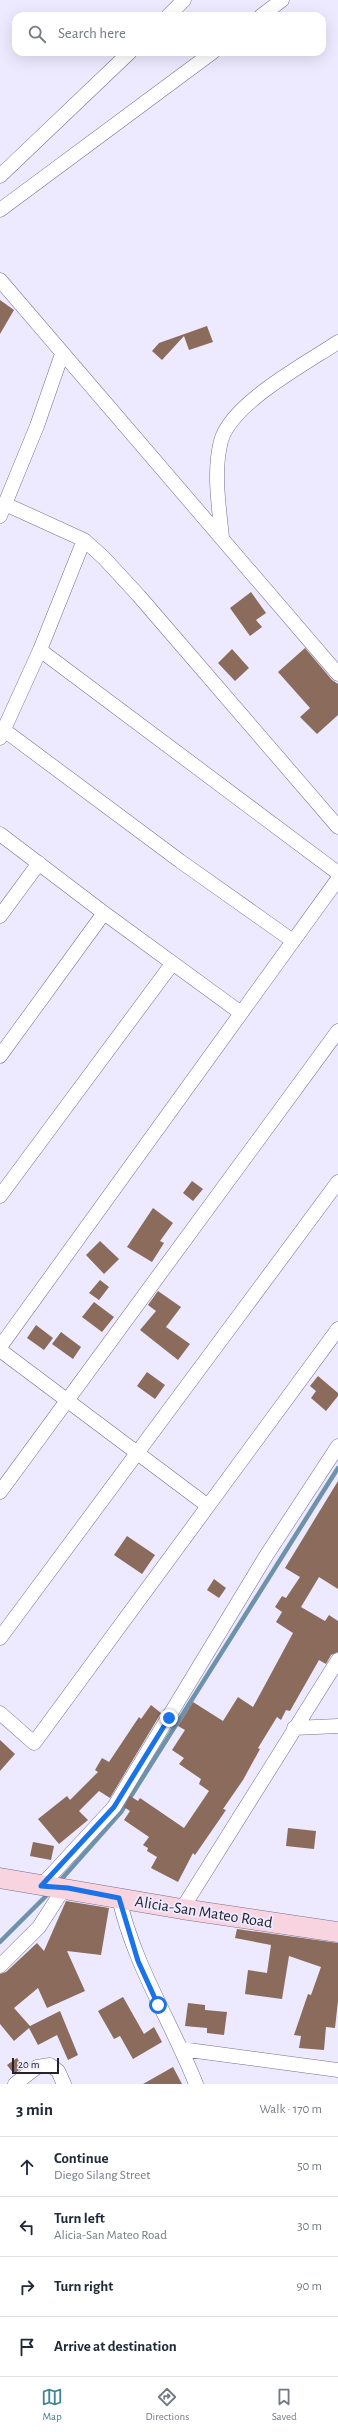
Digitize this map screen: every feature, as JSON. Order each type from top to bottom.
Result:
[{"type":"main road","name":"Alicia-San Mateo Road","points":[[0,1878],[41,1886],[68,1888],[182,1909],[338,1932]]},
{"type":"street","points":[[172,12],[184,0]]},
{"type":"street","points":[[266,12],[282,0]]},
{"type":"street","points":[[0,176],[126,56]]},
{"type":"street","points":[[0,210],[208,56]]},
{"type":"street","points":[[0,280],[338,674]]},
{"type":"street","points":[[222,538],[217,470],[222,439],[240,410],[277,381],[338,342]]},
{"type":"street","points":[[62,354],[3,510],[84,540],[140,596],[338,827]]},
{"type":"street","points":[[84,540],[40,650],[2,735],[293,941]]},
{"type":"street","points":[[40,650],[338,873]]},
{"type":"street","points":[[0,834],[104,914],[241,1013]]},
{"type":"street","points":[[0,916],[39,864]]},
{"type":"street","points":[[0,1347],[338,879]]},
{"type":"street","points":[[0,1056],[104,914]]},
{"type":"street","points":[[0,1196],[172,964]]},
{"type":"street","points":[[0,1492],[338,1031]]},
{"type":"street","points":[[0,1638],[338,1182]]},
{"type":"street","points":[[0,1712],[34,1743],[338,1329]]},
{"type":"street","points":[[0,1350],[208,1506]]},
{"type":"street","points":[[41,1886],[114,1807],[266,1556],[338,1446]]},
{"type":"street","points":[[182,1909],[338,1660]]},
{"type":"street","points":[[294,1728],[338,1726]]},
{"type":"street","points":[[0,1966],[39,1927],[59,1896],[68,1888]]},
{"type":"street","points":[[119,1898],[138,1961],[158,2005],[182,2048],[196,2084]]},
{"type":"street","points":[[182,2048],[338,2070]]},
{"type":"street","points":[[15,2084],[37,2067],[50,2065],[58,2071],[64,2084]]},
{"type":"building","points":[[0,300],[14,310],[0,334]]},
{"type":"building","points":[[207,326],[213,342],[189,350],[184,336],[162,360],[152,351],[159,343]]},
{"type":"building","points":[[251,592],[266,613],[256,620],[262,627],[250,636],[230,608]]},
{"type":"building","points":[[305,648],[332,680],[338,684],[338,715],[317,734],[300,717],[310,708],[278,672]]},
{"type":"building","points":[[232,649],[249,668],[235,681],[218,663]]},
{"type":"building","points":[[192,1181],[203,1189],[193,1201],[183,1193]]},
{"type":"building","points":[[153,1208],[173,1223],[160,1241],[164,1243],[152,1262],[127,1247]]},
{"type":"building","points":[[100,1241],[119,1259],[104,1274],[86,1255]]},
{"type":"building","points":[[100,1280],[109,1287],[99,1300],[89,1293]]},
{"type":"building","points":[[158,1291],[181,1307],[166,1327],[190,1344],[178,1360],[140,1330],[156,1311],[148,1305]]},
{"type":"building","points":[[94,1302],[114,1317],[102,1332],[82,1317]]},
{"type":"building","points":[[36,1325],[53,1338],[44,1350],[27,1338]]},
{"type":"building","points":[[61,1332],[81,1347],[73,1359],[52,1344]]},
{"type":"building","points":[[147,1372],[165,1385],[155,1399],[137,1386]]},
{"type":"building","points":[[318,1376],[338,1393],[338,1396],[326,1411],[311,1398],[316,1391],[310,1386]]},
{"type":"building","points":[[338,1481],[338,1589],[319,1577],[301,1607],[325,1621],[329,1615],[338,1621],[338,1652],[331,1655],[326,1664],[319,1660],[290,1711],[286,1710],[281,1720],[277,1717],[258,1748],[260,1749],[243,1780],[223,1809],[226,1810],[195,1855],[193,1853],[178,1882],[151,1868],[157,1857],[147,1851],[148,1848],[143,1845],[149,1837],[124,1820],[130,1811],[124,1807],[130,1796],[138,1801],[140,1798],[184,1828],[209,1791],[199,1784],[201,1779],[179,1764],[184,1758],[172,1750],[185,1730],[178,1726],[193,1702],[223,1721],[238,1697],[253,1707],[293,1633],[276,1622],[282,1612],[275,1607],[282,1596],[286,1598],[300,1577],[285,1568]]},
{"type":"building","points":[[127,1536],[155,1555],[142,1574],[114,1555]]},
{"type":"building","points":[[214,1579],[226,1588],[219,1598],[207,1590]]},
{"type":"building","points":[[151,1705],[161,1713],[110,1798],[99,1791],[79,1811],[88,1820],[59,1844],[38,1819],[67,1796],[70,1800],[98,1772],[95,1770],[102,1758],[109,1762],[139,1717],[141,1719]]},
{"type":"building","points":[[0,1740],[15,1754],[0,1771]]},
{"type":"building","points":[[288,1828],[316,1831],[314,1849],[286,1846]]},
{"type":"building","points":[[33,1842],[54,1846],[51,1860],[30,1856]]},
{"type":"building","points":[[66,1901],[109,1908],[101,1955],[67,1951],[85,1991],[47,2008],[38,1988],[14,2008],[30,2026],[60,2011],[78,2055],[68,2060],[57,2035],[38,2045],[29,2028],[14,2041],[0,2024],[0,1974],[6,1972],[37,1943],[44,1951]]},
{"type":"building","points":[[237,1929],[338,1943],[338,2001],[335,2028],[326,2027],[324,2050],[299,2048],[301,2036],[294,2035],[308,1994],[311,1995],[321,1967],[289,1956],[282,1999],[245,1994],[248,1970],[267,1973],[271,1945],[235,1938]]},
{"type":"building","points":[[123,1997],[144,2034],[154,2027],[162,2042],[133,2059],[120,2036],[114,2039],[98,2011]]},
{"type":"building","points":[[188,2003],[205,2005],[205,2010],[227,2012],[224,2035],[207,2033],[207,2028],[185,2026]]},
{"type":"building","points":[[17,2058],[23,2067],[14,2074],[7,2065]]},
{"type":"building","points":[[173,2067],[182,2084],[143,2084]]},
{"type":"waterway","points":[[59,1882],[121,1812],[338,1468]]},
{"type":"waterway","points":[[0,1942],[50,1892]]},
{"type":"route","points":[[158,2005],[138,1961],[123,1916],[119,1898],[68,1888],[41,1886],[96,1829],[114,1807],[169,1718]]}]
